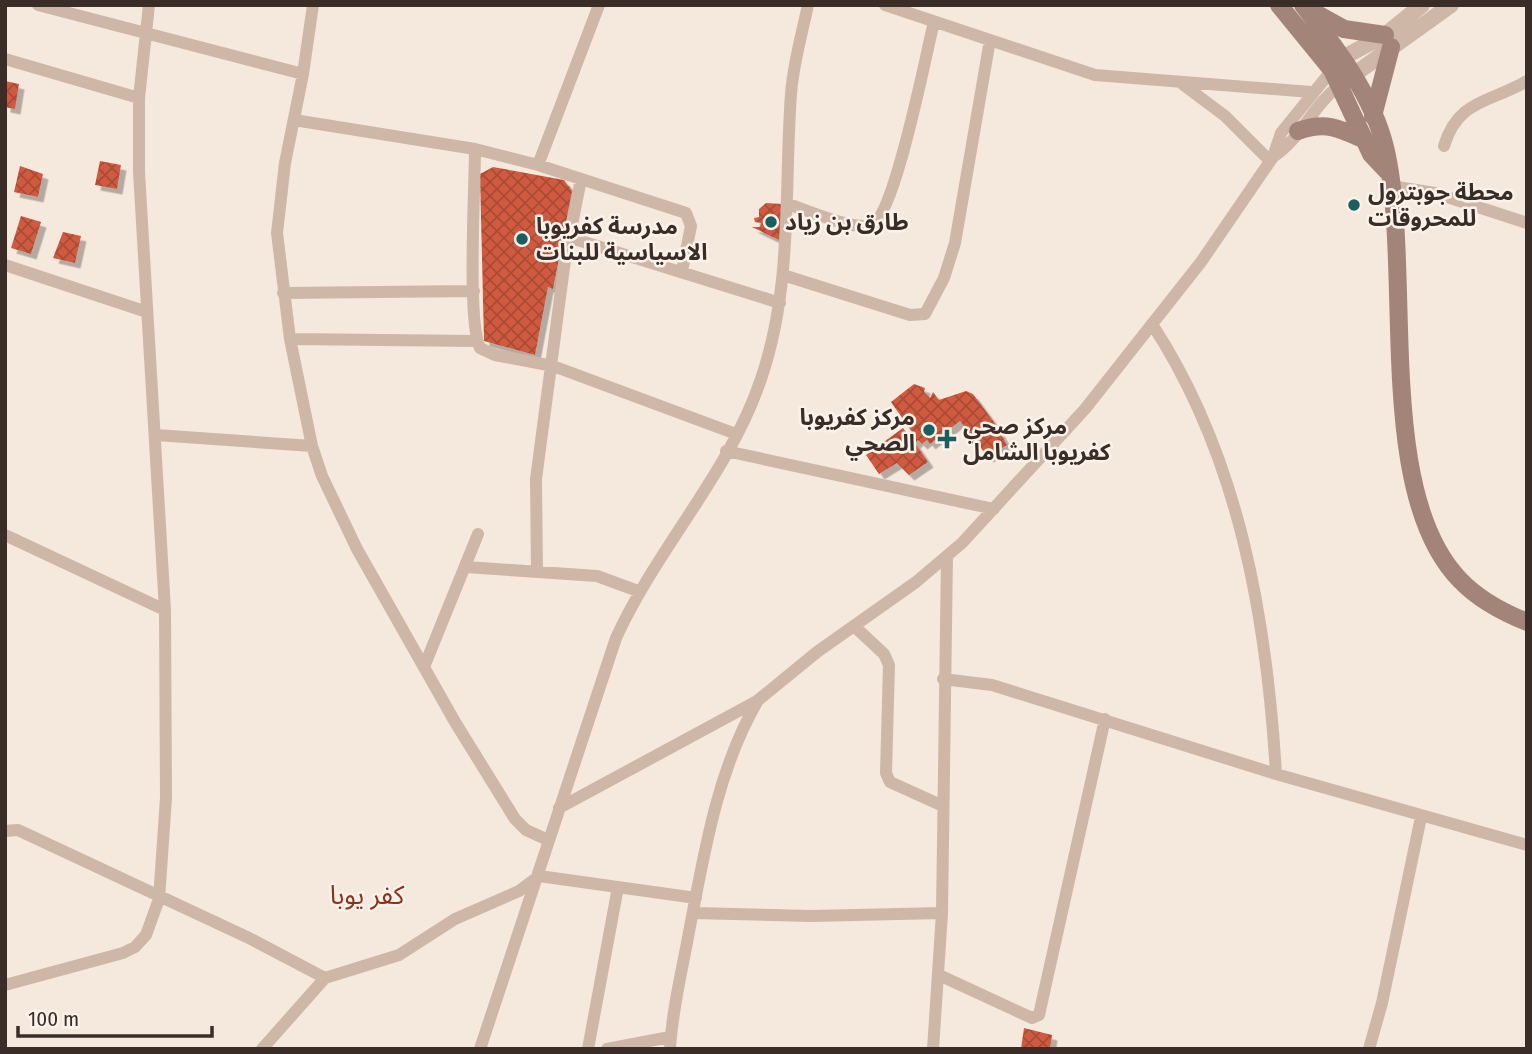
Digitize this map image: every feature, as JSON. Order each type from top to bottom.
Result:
[{"type":"main road","points":[[1279,5],[1342,71],[1371,154],[1389,179]]},
{"type":"main road","points":[[1303,5],[1373,117],[1385,147],[1406,432],[1423,521],[1438,551],[1458,579],[1490,605],[1527,622]]},
{"type":"main road","points":[[1303,5],[1344,29],[1388,41],[1373,117]]},
{"type":"main road","points":[[1298,131],[1325,124],[1336,125],[1365,140]]},
{"type":"street","points":[[38,5],[303,74]]},
{"type":"street","points":[[5,985],[123,953],[135,947],[146,935],[159,899],[166,798],[164,610],[156,435],[138,172],[139,98],[149,5]]},
{"type":"street","points":[[313,5],[278,222],[283,293],[312,446],[343,523],[424,667],[515,818],[526,830],[548,840]]},
{"type":"street","points":[[538,166],[598,5]]},
{"type":"street","points":[[480,1049],[540,876],[548,840],[605,665],[638,592],[736,434],[761,380],[780,303],[788,204],[791,91],[808,5]]},
{"type":"street","points":[[885,5],[1095,75],[1311,92]]},
{"type":"street","points":[[1272,159],[1277,139],[1311,92],[1388,41],[1451,5]]},
{"type":"street","points":[[1388,41],[1414,8]]},
{"type":"street","points":[[788,204],[863,227],[877,222],[896,179],[934,22]]},
{"type":"street","points":[[783,275],[910,315],[925,314],[944,278],[955,243],[990,40]]},
{"type":"street","points":[[5,59],[139,98]]},
{"type":"street","points":[[559,808],[757,701],[947,556],[995,509],[1085,409],[1201,262],[1272,159],[1288,147],[1342,71]]},
{"type":"street","points":[[1181,83],[1272,159]]},
{"type":"street","points":[[1444,146],[1449,129],[1466,109],[1525,85]]},
{"type":"street","points":[[294,120],[475,149],[686,213],[691,226],[682,271]]},
{"type":"street","points":[[475,149],[476,341],[488,353],[553,366],[736,434]]},
{"type":"street","points":[[537,572],[536,479],[568,237],[581,179]]},
{"type":"street","points":[[1389,179],[1527,223]]},
{"type":"street","points":[[568,237],[780,303]]},
{"type":"street","points":[[5,264],[147,313]]},
{"type":"street","points":[[283,293],[474,291]]},
{"type":"street","points":[[1153,324],[1188,384],[1230,491],[1251,572],[1264,643],[1276,774]]},
{"type":"street","points":[[290,339],[476,341]]},
{"type":"street","points":[[156,435],[312,446]]},
{"type":"street","points":[[726,451],[995,509]]},
{"type":"street","points":[[424,667],[478,534]]},
{"type":"street","points":[[5,536],[164,610]]},
{"type":"street","points":[[933,1049],[942,913],[943,679],[949,616],[947,556]]},
{"type":"street","points":[[466,567],[597,576],[638,592]]},
{"type":"street","points":[[854,626],[884,654],[889,665],[886,773],[890,782],[943,806]]},
{"type":"street","points":[[943,679],[992,685],[1276,774],[1527,845]]},
{"type":"street","points":[[607,1049],[670,1043],[696,898],[731,755],[757,701]]},
{"type":"street","points":[[939,975],[1032,1018],[1039,1015],[1105,719]]},
{"type":"street","points":[[1368,1049],[1382,1003],[1421,817]]},
{"type":"street","points":[[5,831],[18,830],[159,899],[249,938],[325,978]]},
{"type":"street","points":[[265,1046],[325,978],[399,956],[455,919],[519,891],[540,876],[696,898]]},
{"type":"street","points":[[588,1049],[618,887]]},
{"type":"street","points":[[693,913],[811,916],[942,913]]},
{"type":"street","points":[[265,1046],[281,1049]]},
{"type":"building","points":[[5,81],[19,84],[15,109],[5,107]]},
{"type":"building","points":[[100,161],[121,165],[117,189],[95,185]]},
{"type":"building","points":[[20,166],[43,174],[38,197],[14,192]]},
{"type":"building","name":"مدرسة كفريوبا الاسياسية للبنات","points":[[493,167],[564,180],[572,191],[553,289],[548,287],[535,355],[484,341],[480,174]]},
{"type":"building","name":"طارق بن زياد","points":[[766,203],[782,204],[781,241],[752,227],[760,227],[761,223],[755,222],[754,218],[759,217],[759,209]]},
{"type":"building","points":[[21,216],[41,222],[31,254],[11,248]]},
{"type":"building","points":[[63,232],[81,236],[75,263],[53,258]]},
{"type":"building","name":"مركز كفريوبا الصحي","points":[[914,384],[925,388],[924,392],[930,398],[933,392],[939,400],[966,391],[973,394],[1007,445],[988,457],[960,421],[930,444],[927,440],[922,444],[918,440],[915,443],[928,462],[909,475],[897,463],[879,474],[866,455],[903,428],[908,435],[912,432],[891,402]]},
{"type":"building","points":[[1024,1028],[1052,1035],[1050,1049],[1021,1049]]},
{"type":"place","name":"محطة جوبترول للمحروقات","points":[[1354,205]]},
{"type":"place","name":"طارق بن زياد","points":[[771,222]]},
{"type":"place","name":"مدرسة كفريوبا الاسياسية للبنات","points":[[522,239]]},
{"type":"place","name":"مركز كفريوبا الصحي","points":[[929,430]]},
{"type":"place","name":"مركز صحي كفريوبا الشامل","points":[[947,439]]},
{"type":"district","name":"كفر يوبا","points":[[367,895]]}]
